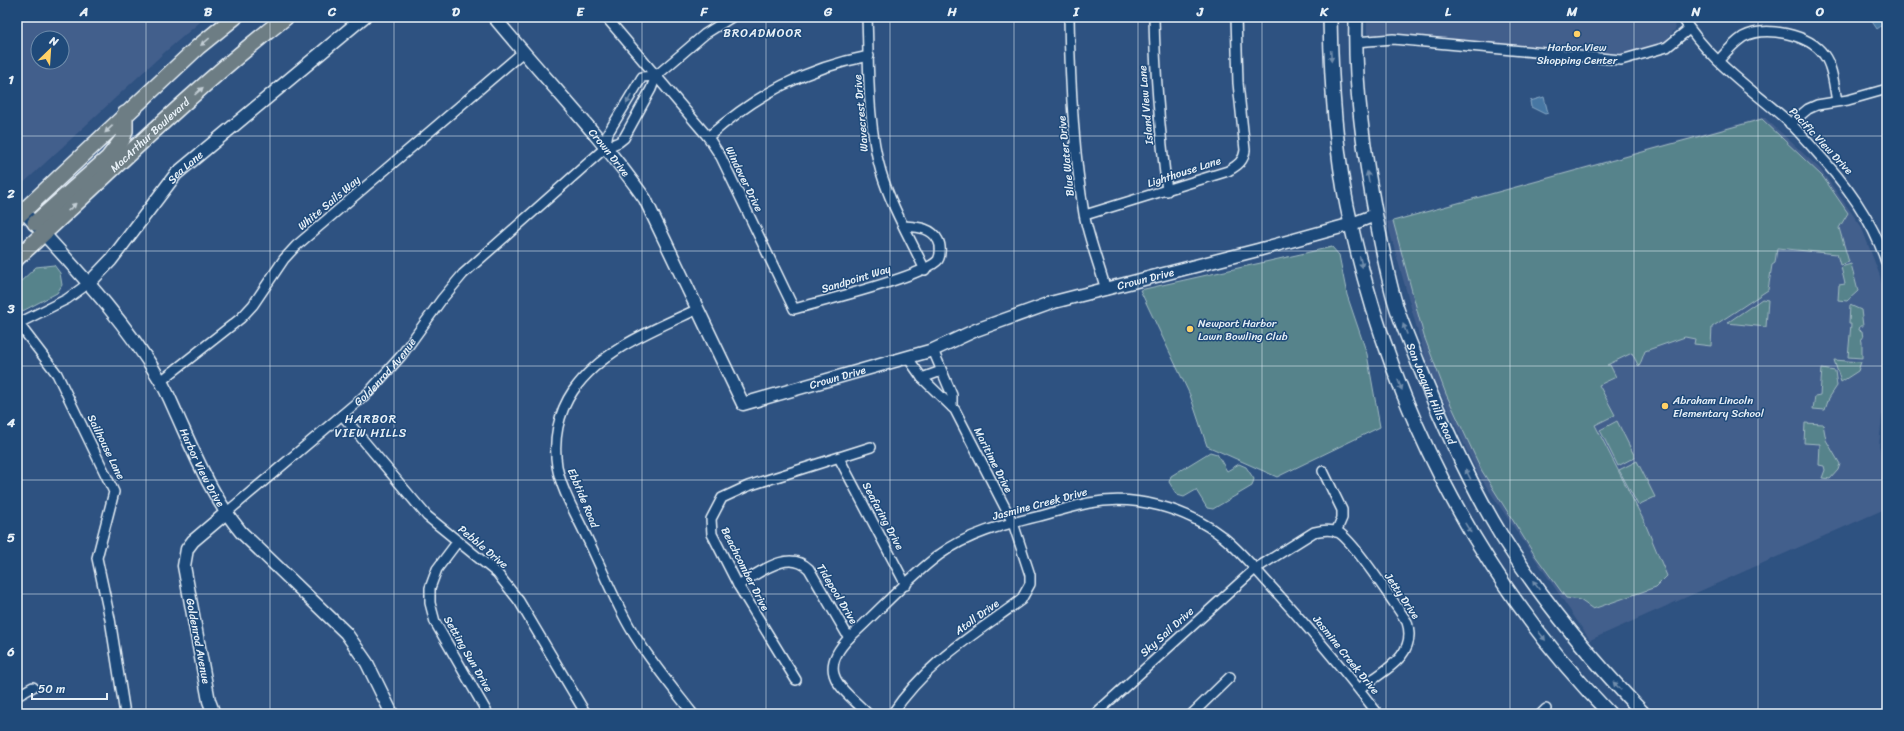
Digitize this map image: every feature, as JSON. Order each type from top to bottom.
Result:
[{"type":"main road","points":[[20,214],[198,47],[236,17]]},
{"type":"main road","name":"MacArthur Boulevard","points":[[17,258],[39,229],[182,107],[256,40],[286,17]]},
{"type":"main road","points":[[1330,17],[1334,117],[1347,205],[1368,290],[1390,359],[1420,437],[1460,514],[1518,605],[1577,680],[1610,714]]},
{"type":"main road","name":"San Joaquin Hills Road","points":[[1356,17],[1356,75],[1366,167],[1397,309],[1432,398],[1468,473],[1501,535],[1555,612],[1610,679],[1644,714]]},
{"type":"main road","points":[[39,229],[108,158],[122,140],[125,131],[125,114]]},
{"type":"street","name":"Sea Lane","points":[[17,324],[67,299],[89,283],[111,260],[176,174],[364,17]]},
{"type":"street","name":"Crown Drive","points":[[494,17],[605,148],[645,199],[743,404],[933,350],[976,330],[1054,302],[1106,290],[1352,224],[1376,215]]},
{"type":"street","name":"Windover Drive","points":[[606,17],[708,137],[721,156],[794,309]]},
{"type":"street","name":"Goldenrod Avenue","points":[[214,714],[209,701],[184,566],[187,549],[193,541],[369,392],[396,363],[442,299],[463,274],[605,148],[619,142],[624,138],[651,89],[656,76],[705,34],[732,17]]},
{"type":"street","name":"Wavecrest Drive","points":[[867,17],[872,127],[875,150],[889,194],[925,270]]},
{"type":"street","name":"Blue Water Drive","points":[[1070,17],[1070,63],[1075,137],[1085,215],[1106,290]]},
{"type":"street","name":"Island View Lane","points":[[1154,17],[1159,124],[1167,191]]},
{"type":"street","name":"Lighthouse Lane","points":[[1085,215],[1228,171],[1242,162],[1245,156],[1238,83],[1236,17]]},
{"type":"street","name":"Pacific View Drive","points":[[1682,17],[1689,28],[1719,60],[1759,98],[1790,124],[1837,174],[1853,194],[1867,218],[1887,264]]},
{"type":"street","points":[[1355,42],[1393,39],[1621,60],[1667,47],[1689,28]]},
{"type":"street","points":[[1719,60],[1736,43],[1752,34],[1771,32],[1802,37],[1818,48],[1825,56],[1829,64],[1837,101]]},
{"type":"street","name":"White Sails Way","points":[[161,381],[242,318],[253,305],[284,259],[296,246],[523,52]]},
{"type":"street","points":[[708,137],[731,117],[756,99],[782,84],[810,72],[869,56]]},
{"type":"street","name":"Goldenrod Avenue","points":[[605,148],[608,134],[638,83],[642,78],[656,76]]},
{"type":"street","points":[[1790,124],[1808,109],[1817,105],[1848,100],[1887,90]]},
{"type":"street","name":"Harbor View Drive","points":[[20,214],[39,229],[89,283],[126,328],[161,381],[194,453],[226,513],[241,532],[346,633],[367,664],[392,714]]},
{"type":"street","points":[[904,226],[924,228],[932,232],[939,241],[941,253],[938,260],[925,270]]},
{"type":"street","name":"Sandpoint Way","points":[[794,309],[925,270]]},
{"type":"street","name":"Ebbtide Road","points":[[693,714],[654,664],[631,629],[566,492],[558,467],[556,451],[560,420],[573,391],[583,379],[627,344],[698,309]]},
{"type":"street","name":"Sailhouse Lane","points":[[17,324],[57,374],[114,492],[98,558],[110,619],[125,714]]},
{"type":"street","name":"Maritime Drive","points":[[933,350],[940,371],[952,395],[952,407]]},
{"type":"street","name":"Maritime Drive","points":[[908,358],[922,378],[952,407],[1013,523]]},
{"type":"street","points":[[922,378],[940,371]]},
{"type":"street","name":"Pebble Drive","points":[[342,415],[427,516],[483,560],[509,586],[586,714]]},
{"type":"street","name":"Beachcomber Drive","points":[[796,680],[738,585],[712,534],[711,527],[714,512],[722,498],[748,486],[871,447]]},
{"type":"street","name":"Seafaring Drive","points":[[839,458],[906,585]]},
{"type":"street","points":[[1255,569],[1314,532],[1323,530],[1336,532],[1342,518],[1342,510],[1323,471]]},
{"type":"street","name":"Jasmine Creek Drive","points":[[868,714],[839,685],[834,676],[834,658],[838,650],[849,638],[934,559],[969,537],[1013,523],[1090,503],[1125,501],[1143,502],[1177,511],[1207,526],[1232,545],[1336,658],[1378,714]]},
{"type":"street","name":"Atoll Drive","points":[[892,714],[917,680],[933,665],[1022,600],[1027,593],[1030,584],[1030,575],[1013,523]]},
{"type":"street","name":"Jetty Drive","points":[[1336,532],[1350,542],[1407,622],[1410,631],[1410,638],[1404,653],[1359,689]]},
{"type":"street","name":"Setting Sun Drive","points":[[458,541],[437,569],[430,588],[430,603],[435,622],[488,714]]},
{"type":"street","name":"Tidepool Drive","points":[[738,585],[783,561],[799,562],[809,569],[849,638]]},
{"type":"street","name":"Sky Sail Drive","points":[[1095,714],[1255,569]]},
{"type":"street","points":[[1192,714],[1230,677]]},
{"type":"street","points":[[17,696],[33,688]]},
{"type":"shaded area","points":[[17,17],[206,17],[166,51],[17,189]]},
{"type":"shaded area","points":[[1367,17],[1670,17],[1676,28],[1665,42],[1621,54],[1367,34]]},
{"type":"shaded area","points":[[1869,17],[1879,17],[1884,24],[1877,29]]},
{"type":"shaded area","points":[[1544,97],[1548,113],[1545,114],[1531,107],[1530,101]]},
{"type":"shaded area","name":"Abraham Lincoln Elementary School","points":[[1764,117],[1820,169],[1861,226],[1880,276],[1887,313],[1887,368],[1879,445],[1887,478],[1887,508],[1590,640],[1478,474],[1427,364],[1387,222]]},
{"type":"green space","points":[[1762,119],[1823,177],[1848,213],[1839,228],[1849,262],[1840,265],[1837,254],[1777,248],[1775,263],[1772,265],[1768,290],[1712,327],[1711,346],[1694,344],[1695,339],[1685,337],[1645,351],[1639,367],[1632,353],[1607,365],[1610,365],[1616,377],[1599,385],[1615,415],[1595,425],[1644,521],[1667,576],[1656,587],[1593,609],[1580,600],[1566,598],[1534,554],[1482,471],[1446,394],[1424,336],[1393,221]]},
{"type":"green space","points":[[1332,247],[1339,255],[1347,295],[1367,354],[1380,427],[1277,477],[1207,446],[1190,395],[1140,290]]},
{"type":"green space","points":[[1851,264],[1858,291],[1847,301],[1838,300],[1839,285],[1845,284],[1841,267]]},
{"type":"green space","points":[[54,265],[60,273],[62,285],[57,293],[17,314],[17,285],[36,267]]},
{"type":"green space","points":[[1762,299],[1768,300],[1766,327],[1727,323]]},
{"type":"green space","points":[[1850,305],[1861,310],[1863,326],[1860,326],[1859,330],[1862,331],[1863,338],[1861,338],[1862,358],[1848,357],[1851,324],[1849,324]]},
{"type":"green space","points":[[1834,360],[1861,362],[1858,371],[1841,382]]},
{"type":"green space","points":[[1822,369],[1835,371],[1837,386],[1829,398],[1825,410],[1813,409],[1815,396],[1820,395]]},
{"type":"green space","points":[[1617,421],[1635,457],[1618,466],[1600,430]]},
{"type":"green space","points":[[1805,423],[1823,424],[1826,440],[1840,464],[1838,470],[1830,479],[1822,478],[1825,470],[1824,466],[1819,465],[1820,444],[1804,443]]},
{"type":"green space","points":[[1210,452],[1217,454],[1227,471],[1239,464],[1246,467],[1254,479],[1252,486],[1213,509],[1207,508],[1196,490],[1184,497],[1177,495],[1169,482],[1171,476]]},
{"type":"green space","points":[[1637,461],[1655,497],[1638,505],[1619,470]]},
{"type":"place","name":"Harbor View Shopping Center","points":[[1577,34]]},
{"type":"place","name":"Newport Harbor Lawn Bowling Club","points":[[1190,329]]},
{"type":"place","name":"Abraham Lincoln Elementary School","points":[[1665,406]]},
{"type":"district","name":"BROADMOOR","points":[[763,33]]},
{"type":"district","name":"HARBOR VIEW HILLS","points":[[371,426]]}]
